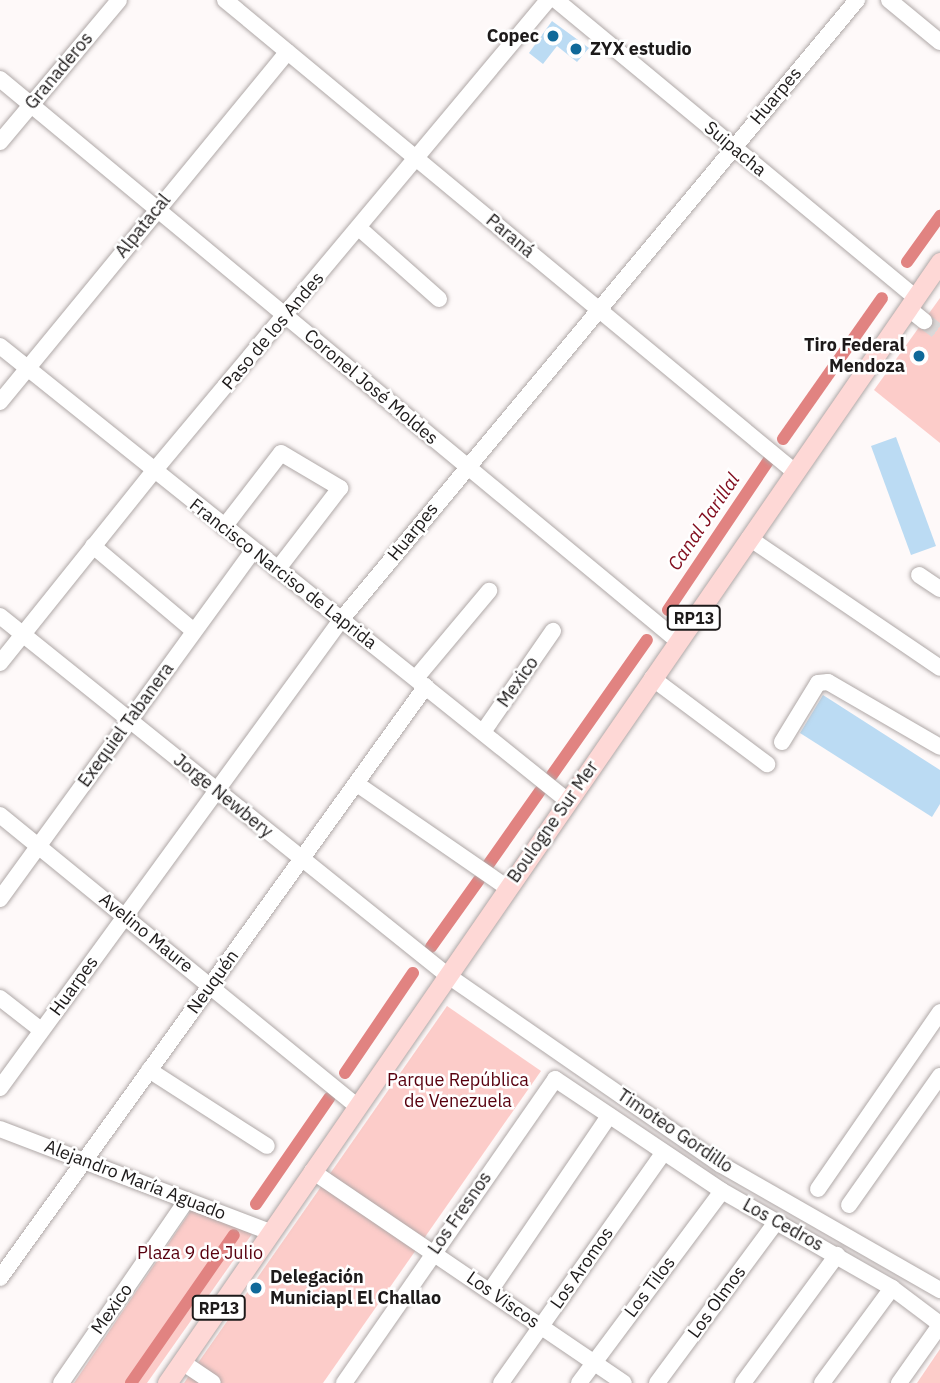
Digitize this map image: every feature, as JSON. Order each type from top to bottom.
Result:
[{"type":"main road","name":"Boulogne Sur Mer","points":[[167,1383],[356,1105],[940,262]]},
{"type":"street","name":"Granaderos","points":[[0,142],[119,0]]},
{"type":"street","name":"Paraná","points":[[225,0],[795,472]]},
{"type":"street","name":"Paso de los Andes","points":[[0,663],[154,471],[548,0]]},
{"type":"street","name":"Suipacha","points":[[556,0],[734,147],[911,303],[924,321]]},
{"type":"street","name":"Huarpes","points":[[0,1088],[341,620],[857,0]]},
{"type":"street","points":[[889,0],[940,42]]},
{"type":"street","name":"Alpatacal","points":[[0,402],[288,52]]},
{"type":"street","name":"Coronel José Moldes","points":[[0,79],[678,641]]},
{"type":"street","points":[[359,228],[439,299]]},
{"type":"street","name":"Francisco Narciso de Laprida","points":[[0,346],[276,570],[421,682],[568,801]]},
{"type":"street","points":[[223,527],[281,453],[340,488],[276,570]]},
{"type":"street","points":[[748,538],[940,668]]},
{"type":"street","points":[[93,545],[194,631]]},
{"type":"street","name":"Exequiel Tabanera","points":[[0,900],[253,551]]},
{"type":"street","points":[[919,575],[940,589]]},
{"type":"street","name":"Neuquén","points":[[0,1278],[357,784],[421,682],[489,591]]},
{"type":"street","name":"Jorge Newbery","points":[[0,616],[447,975]]},
{"type":"street","name":"Mexico","points":[[483,732],[553,631]]},
{"type":"street","points":[[652,678],[767,764]]},
{"type":"street","points":[[782,742],[818,682],[828,682],[940,747]]},
{"type":"street","points":[[357,784],[508,888]]},
{"type":"street","name":"Avelino Maure","points":[[0,815],[356,1105]]},
{"type":"street","name":"Timoteo Gordillo","points":[[447,975],[720,1164],[940,1288]]},
{"type":"street","points":[[0,998],[41,1030]]},
{"type":"street","points":[[818,1189],[940,1012]]},
{"type":"street","points":[[149,1070],[267,1146]]},
{"type":"street","points":[[849,1205],[940,1076]]},
{"type":"street","name":"Los Cedros","points":[[555,1079],[722,1191],[891,1288],[940,1325]]},
{"type":"street","name":"Los Fresnos","points":[[344,1383],[433,1251],[555,1079]]},
{"type":"street","points":[[490,1291],[609,1116]]},
{"type":"street","name":"Alejandro María Aguado","points":[[0,1129],[270,1232]]},
{"type":"street","name":"Los Aromos","points":[[501,1383],[663,1153]]},
{"type":"street","name":"Los Viscos","points":[[312,1171],[624,1383]]},
{"type":"street","name":"Los Tilos","points":[[579,1383],[722,1191]]},
{"type":"street","name":"Mexico","points":[[61,1383],[187,1200]]},
{"type":"street","name":"Los Olmos","points":[[657,1383],[776,1222]]},
{"type":"street","points":[[743,1383],[837,1255]]},
{"type":"street","points":[[822,1383],[891,1288]]},
{"type":"street","points":[[899,1383],[940,1325]]},
{"type":"street","points":[[182,1362],[213,1383]]},
{"type":"green space","name":"Tiro Federal Mendoza","points":[[940,298],[940,443],[874,390]]},
{"type":"green space","name":"Parque República de Venezuela","points":[[447,1006],[541,1071],[323,1383],[184,1383]]},
{"type":"green space","name":"Plaza 9 de Julio","points":[[192,1209],[252,1234],[147,1383],[74,1383]]},
{"type":"green space","points":[[940,1349],[940,1383],[917,1383]]},
{"type":"building","points":[[552,21],[589,48],[577,62],[557,46],[543,64],[529,53]]},
{"type":"building","points":[[896,437],[936,546],[911,555],[871,446]]},
{"type":"building","points":[[823,695],[940,770],[940,804],[932,817],[800,733]]},
{"type":"waterway","name":"Canal Jarillal","points":[[907,262],[940,216]]},
{"type":"waterway","name":"Canal Jarillal","points":[[783,439],[882,298]]},
{"type":"waterway","name":"Canal Jarillal","points":[[668,610],[772,455]]},
{"type":"waterway","name":"Canal Jarillal","points":[[552,775],[647,640]]},
{"type":"waterway","name":"Canal Jarillal","points":[[488,865],[540,791]]},
{"type":"waterway","name":"Canal Jarillal","points":[[431,947],[479,880]]},
{"type":"waterway","name":"Canal Jarillal","points":[[345,1073],[413,973]]},
{"type":"waterway","name":"Canal Jarillal","points":[[256,1204],[329,1098]]},
{"type":"waterway","name":"Canal Jarillal","points":[[131,1383],[234,1235]]},
{"type":"tunnel","points":[[924,321],[940,333]]},
{"type":"place","name":"Copec","points":[[553,36]]},
{"type":"place","name":"ZYX estudio","points":[[576,49]]},
{"type":"place","name":"Tiro Federal Mendoza","points":[[919,356]]},
{"type":"place","name":"Delegación Municiapl El Challao","points":[[256,1288]]}]
